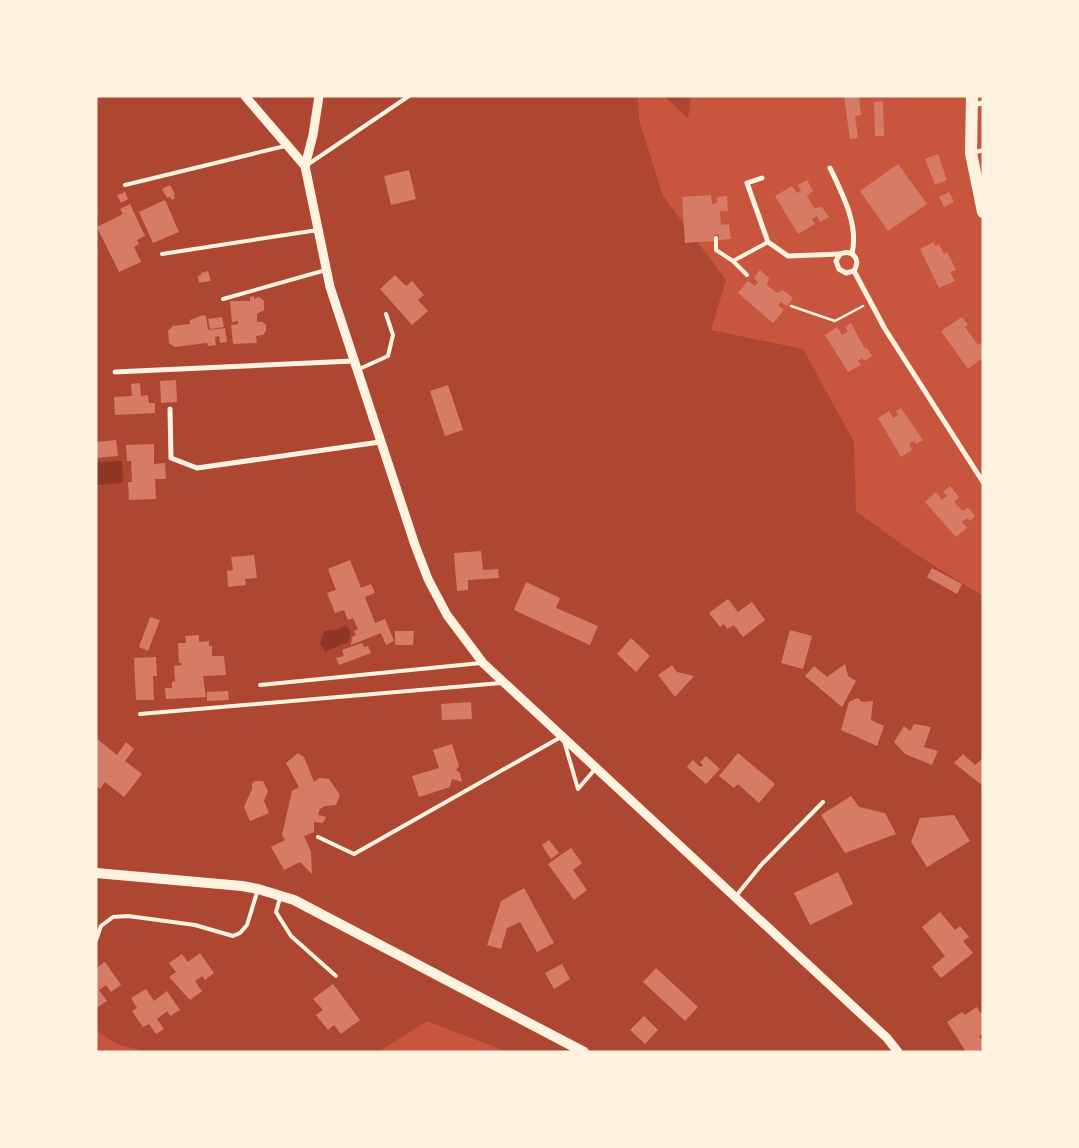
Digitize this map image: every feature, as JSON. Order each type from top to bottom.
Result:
[{"type":"main road","points":[[975,101],[977,152],[983,212]]},
{"type":"main road","points":[[96,873],[258,889],[294,900],[584,1052]]},
{"type":"street","points":[[245,96],[305,166]]},
{"type":"street","points":[[319,96],[313,136],[305,166],[326,270],[380,442],[416,545],[436,596],[447,615],[483,663],[736,896],[887,1038],[898,1052]]},
{"type":"street","points":[[830,168],[848,209],[854,244],[852,253]]},
{"type":"street","points":[[762,178],[747,183],[768,242],[788,256],[852,253],[857,258],[857,265],[854,271],[846,273],[839,269],[836,261],[840,254]]},
{"type":"street","points":[[854,271],[869,302],[983,482]]},
{"type":"street","points":[[115,372],[354,361]]},
{"type":"street","points":[[170,409],[171,458],[198,468],[380,442]]},
{"type":"lane","points":[[305,166],[409,96]]},
{"type":"lane","points":[[125,185],[286,146]]},
{"type":"lane","points":[[162,254],[318,230]]},
{"type":"lane","points":[[716,238],[716,250],[733,261],[747,274]]},
{"type":"lane","points":[[733,261],[768,242]]},
{"type":"lane","points":[[223,299],[326,270]]},
{"type":"lane","points":[[357,371],[388,356],[393,335],[386,314]]},
{"type":"lane","points":[[260,685],[483,663]]},
{"type":"lane","points":[[140,714],[505,683]]},
{"type":"lane","points":[[318,837],[354,854],[562,736],[578,789],[596,768]]},
{"type":"lane","points":[[736,896],[762,864],[823,802]]},
{"type":"lane","points":[[96,940],[101,926],[113,916],[128,916],[195,925],[233,936],[240,933],[247,924],[258,889]]},
{"type":"lane","points":[[281,896],[276,912],[291,936],[336,976]]},
{"type":"path","points":[[791,306],[835,321],[869,302]]},
{"type":"shaded area","points":[[96,96],[638,96],[639,120],[663,196],[726,280],[711,330],[803,349],[854,442],[856,511],[911,551],[983,596],[983,1052],[508,1052],[427,1021],[378,1052],[147,1052],[117,1044],[96,1031]]},
{"type":"shaded area","points":[[664,96],[691,96],[688,118]]},
{"type":"shaded area","points":[[122,461],[123,483],[96,485],[96,462]]},
{"type":"shaded area","points":[[346,625],[351,633],[348,642],[325,652],[320,643],[324,631],[336,630]]},
{"type":"building","points":[[844,96],[859,96],[861,115],[855,116],[858,138],[850,139]]},
{"type":"building","points":[[883,101],[884,136],[875,136],[874,102]]},
{"type":"building","points":[[938,154],[947,180],[935,185],[925,159]]},
{"type":"building","points":[[898,164],[927,204],[888,231],[860,191]]},
{"type":"building","points":[[409,170],[416,199],[391,205],[384,176]]},
{"type":"building","points":[[807,180],[813,191],[807,196],[814,208],[822,207],[829,217],[820,222],[817,216],[812,219],[815,224],[798,234],[775,196],[792,186],[797,193],[801,191],[798,185]]},
{"type":"building","points":[[170,185],[175,194],[173,195],[175,198],[172,200],[170,197],[167,198],[162,189]]},
{"type":"building","points":[[125,192],[128,199],[121,203],[117,195]]},
{"type":"building","points":[[949,192],[954,202],[944,207],[939,197]]},
{"type":"building","points":[[711,195],[712,204],[717,203],[717,197],[727,196],[728,211],[720,211],[721,225],[729,224],[731,239],[719,240],[719,234],[714,235],[714,241],[685,243],[682,197]]},
{"type":"building","points":[[165,200],[179,232],[153,243],[139,212]]},
{"type":"building","points":[[130,204],[145,236],[137,240],[139,244],[134,247],[141,262],[119,272],[97,227],[123,214],[120,209]]},
{"type":"building","points":[[934,242],[935,246],[939,244],[944,254],[947,252],[956,270],[950,272],[955,281],[939,288],[920,249]]},
{"type":"building","points":[[760,270],[769,278],[767,285],[777,293],[783,290],[793,298],[787,306],[781,302],[778,305],[784,310],[773,323],[738,293],[748,281],[755,286],[758,282],[754,278]]},
{"type":"building","points":[[208,271],[211,281],[199,283],[198,276]]},
{"type":"building","points":[[395,275],[406,286],[412,281],[424,295],[418,300],[428,311],[412,325],[380,289]]},
{"type":"building","points":[[254,296],[254,299],[259,297],[264,301],[264,310],[257,314],[257,322],[262,322],[266,325],[266,331],[263,335],[256,336],[257,343],[233,344],[231,325],[238,324],[238,321],[232,322],[230,301],[250,301],[250,297]]},
{"type":"building","points":[[203,315],[206,316],[208,330],[225,328],[227,342],[220,343],[219,336],[215,337],[216,345],[208,346],[207,343],[175,347],[169,343],[168,331],[173,326],[190,324],[190,320]]},
{"type":"building","points":[[222,317],[224,327],[210,329],[208,319]]},
{"type":"building","points":[[962,317],[968,325],[965,327],[978,345],[980,343],[983,348],[983,358],[968,369],[941,331]]},
{"type":"building","points":[[851,323],[865,349],[867,348],[872,356],[864,361],[862,358],[858,361],[861,365],[848,372],[825,335],[837,327],[842,335],[848,331],[845,327]]},
{"type":"building","points":[[176,380],[177,402],[161,403],[160,381]]},
{"type":"building","points":[[140,383],[141,396],[148,395],[149,403],[155,403],[155,413],[115,415],[114,397],[132,396],[131,384]]},
{"type":"building","points":[[448,385],[463,430],[445,436],[430,391]]},
{"type":"building","points":[[901,408],[923,440],[916,444],[914,441],[909,444],[912,450],[901,457],[878,418],[889,411],[893,418],[898,415],[896,411]]},
{"type":"building","points":[[116,440],[118,456],[96,458],[96,442]]},
{"type":"building","points":[[154,444],[154,464],[165,463],[166,479],[155,479],[156,499],[129,500],[128,482],[132,482],[131,461],[127,461],[126,445]]},
{"type":"building","points":[[950,486],[959,497],[954,502],[963,511],[968,507],[975,516],[970,521],[967,518],[962,522],[967,528],[956,537],[925,502],[936,492],[942,500],[947,496],[943,492]]},
{"type":"building","points":[[481,551],[483,570],[498,569],[499,578],[468,580],[468,590],[457,591],[454,553]]},
{"type":"building","points":[[254,555],[257,578],[245,579],[246,585],[228,587],[227,571],[233,570],[231,557]]},
{"type":"building","points":[[350,560],[361,588],[371,584],[375,593],[365,597],[375,623],[385,619],[394,641],[386,645],[381,633],[351,645],[352,637],[356,635],[354,631],[371,623],[358,629],[353,618],[348,620],[344,610],[335,613],[327,593],[336,590],[328,569]]},
{"type":"building","points":[[932,568],[962,584],[957,594],[927,577]]},
{"type":"building","points":[[526,582],[560,598],[556,608],[598,626],[590,645],[514,610]]},
{"type":"building","points":[[728,599],[738,612],[752,602],[765,620],[743,637],[734,625],[727,629],[724,624],[720,627],[709,613]]},
{"type":"building","points":[[150,617],[160,620],[148,651],[139,647]]},
{"type":"building","points":[[790,630],[812,636],[803,669],[781,663]]},
{"type":"building","points":[[395,631],[414,631],[413,645],[395,645]]},
{"type":"building","points":[[199,635],[199,642],[209,641],[209,646],[212,646],[212,656],[224,656],[226,675],[203,676],[206,697],[166,699],[165,688],[172,688],[172,682],[175,681],[174,666],[182,665],[182,663],[179,663],[178,643],[186,643],[185,636]]},
{"type":"building","points":[[631,638],[650,656],[636,672],[617,654]]},
{"type":"building","points":[[362,643],[364,647],[368,646],[371,653],[339,665],[336,658],[344,656],[342,650]]},
{"type":"building","points":[[156,657],[157,676],[153,676],[154,700],[136,700],[134,658]]},
{"type":"building","points":[[845,664],[848,676],[856,681],[842,707],[805,676],[814,666],[827,677]]},
{"type":"building","points":[[672,665],[677,672],[694,676],[675,697],[658,675]]},
{"type":"building","points":[[228,691],[229,700],[207,701],[207,692]]},
{"type":"building","points":[[858,698],[862,702],[873,701],[871,720],[884,726],[877,746],[841,730],[849,702]]},
{"type":"building","points":[[471,702],[472,719],[442,720],[441,704]]},
{"type":"building","points":[[914,724],[931,727],[924,747],[938,751],[932,765],[905,754],[894,742],[904,726],[910,731]]},
{"type":"building","points":[[96,738],[117,755],[126,742],[134,749],[125,761],[142,774],[124,797],[105,782],[100,789],[96,786]]},
{"type":"building","points":[[452,744],[459,766],[456,770],[460,773],[462,782],[452,779],[450,787],[419,797],[412,776],[439,768],[433,750]]},
{"type":"building","points":[[298,753],[304,757],[314,782],[319,778],[329,779],[340,795],[336,805],[325,806],[320,809],[318,815],[326,817],[323,823],[314,822],[314,832],[304,836],[311,852],[312,874],[300,862],[284,870],[271,847],[285,840],[282,835],[292,791],[299,787],[286,763]]},
{"type":"building","points":[[738,753],[775,784],[759,803],[738,784],[734,788],[719,776]]},
{"type":"building","points":[[963,754],[975,765],[983,758],[983,786],[954,763]]},
{"type":"building","points":[[706,756],[720,769],[706,784],[687,767],[693,760],[700,767],[703,765],[700,762]]},
{"type":"building","points":[[255,781],[263,781],[268,791],[264,801],[269,813],[250,821],[244,807],[252,789],[252,784]]},
{"type":"building","points":[[851,796],[859,807],[885,813],[896,834],[845,853],[821,815]]},
{"type":"building","points":[[954,815],[970,841],[927,867],[911,842],[920,818]]},
{"type":"building","points":[[549,840],[559,853],[551,859],[542,845]]},
{"type":"building","points":[[571,848],[582,863],[573,870],[587,890],[574,900],[548,864]]},
{"type":"building","points":[[838,872],[853,904],[810,925],[794,893]]},
{"type":"building","points":[[524,888],[554,943],[537,952],[520,922],[507,928],[501,949],[487,945],[501,901]]},
{"type":"building","points":[[940,912],[955,930],[960,926],[969,937],[963,941],[973,953],[941,978],[932,967],[945,956],[922,927]]},
{"type":"building","points":[[200,953],[214,973],[205,980],[202,976],[195,981],[202,991],[190,1000],[169,977],[176,972],[169,963],[182,954],[188,962]]},
{"type":"building","points":[[105,962],[121,985],[111,992],[106,985],[99,990],[107,1001],[96,1008],[96,968]]},
{"type":"building","points":[[562,964],[570,979],[554,989],[545,973]]},
{"type":"building","points":[[656,968],[698,1007],[685,1021],[643,982]]},
{"type":"building","points":[[333,984],[360,1020],[341,1034],[334,1025],[328,1030],[316,1015],[323,1010],[313,999]]},
{"type":"building","points":[[146,989],[154,1001],[167,991],[180,1010],[170,1016],[167,1011],[157,1019],[164,1029],[156,1034],[149,1024],[143,1027],[132,1011],[137,1008],[131,998]]},
{"type":"building","points":[[977,1007],[980,1013],[983,1011],[983,1034],[979,1036],[983,1042],[983,1048],[977,1052],[966,1052],[947,1022],[962,1012],[965,1015]]},
{"type":"building","points":[[644,1016],[658,1030],[645,1044],[630,1030]]}]
